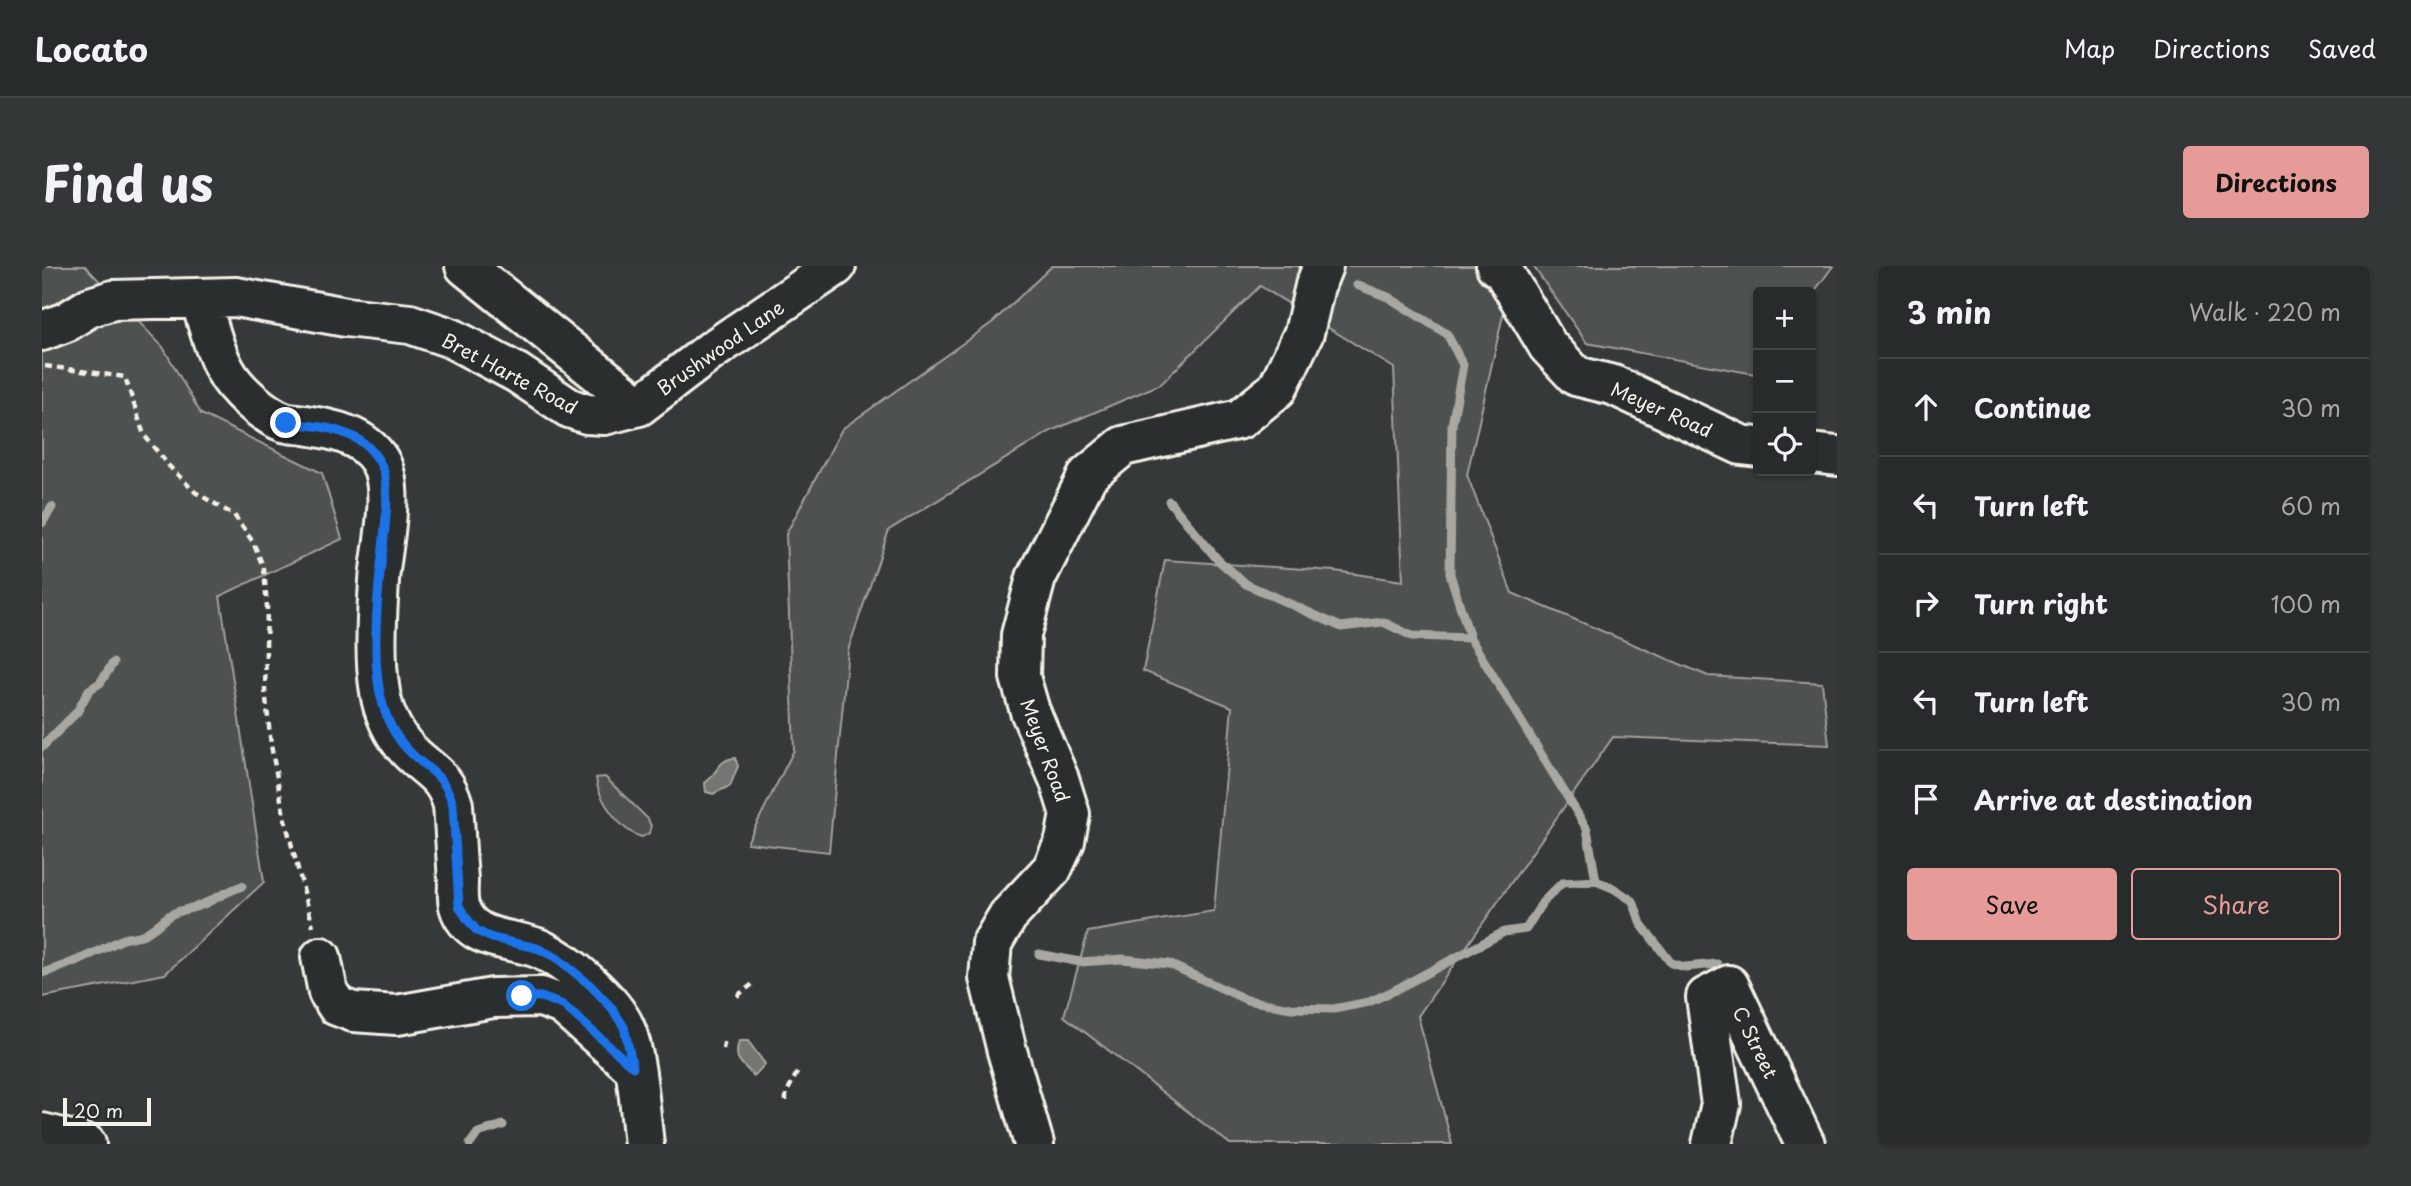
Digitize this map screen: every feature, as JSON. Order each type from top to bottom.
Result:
[{"type":"street","points":[[465,266],[639,406]]},
{"type":"street","name":"Brushwood Lane","points":[[639,406],[711,351],[836,266]]},
{"type":"street","name":"Meyer Road","points":[[1034,1144],[989,978],[992,943],[1009,916],[1052,869],[1065,841],[1070,814],[1059,779],[1030,711],[1020,677],[1021,635],[1036,578],[1088,475],[1123,446],[1240,419],[1277,389],[1304,333],[1315,286],[1323,266]]},
{"type":"street","name":"Meyer Road","points":[[1496,266],[1503,271],[1548,346],[1576,376],[1613,385],[1741,445],[1753,446]]},
{"type":"street","name":"Bret Harte Road","points":[[42,331],[66,322],[90,307],[113,300],[200,300],[236,297],[346,317],[410,324],[450,338],[517,373],[569,408],[587,414],[604,415],[639,406]]},
{"type":"street","points":[[200,300],[225,371],[251,400],[273,417],[286,423],[344,433],[366,445],[380,461],[387,495],[379,592],[377,655],[380,694],[395,734],[407,749],[442,779],[450,793],[459,906],[477,931],[492,938],[537,948],[557,958],[590,985],[611,1007],[624,1027],[633,1067],[644,1144]]},
{"type":"street","points":[[1816,454],[1837,456]]},
{"type":"street","points":[[321,957],[328,992],[337,1006],[353,1012],[397,1014],[493,998],[541,997],[563,1005],[633,1067]]},
{"type":"street","name":"C Street","points":[[1712,1144],[1721,1104],[1706,998],[1729,985],[1805,1144]]},
{"type":"street","points":[[42,1133],[86,1144]]},
{"type":"path","points":[[42,366],[125,377],[144,435],[195,492],[234,515],[253,542],[264,569],[267,607],[265,690],[271,745],[284,816],[321,957]]},
{"type":"path","points":[[737,996],[754,983]]},
{"type":"path","points":[[723,1049],[725,1038]]},
{"type":"path","points":[[786,1101],[786,1094],[799,1069]]},
{"type":"shaded area","points":[[42,266],[85,266],[163,347],[201,414],[322,473],[342,539],[220,596],[264,882],[165,974],[42,997]]},
{"type":"shaded area","points":[[1052,266],[1514,266],[1467,475],[1512,593],[1708,676],[1822,683],[1829,745],[1613,737],[1418,1016],[1452,1144],[1230,1144],[1064,1016],[1088,932],[1214,911],[1232,707],[1143,671],[1165,560],[1335,571],[1403,581],[1394,368],[1260,286],[1161,384],[1051,431],[889,530],[848,650],[829,852],[747,843],[794,750],[786,534],[842,429],[993,322]]},
{"type":"shaded area","points":[[1533,266],[1833,266],[1816,289],[1816,287],[1753,287],[1753,374],[1587,343]]},
{"type":"shaded area","points":[[735,758],[738,766],[730,786],[713,794],[706,792],[705,783],[718,767]]},
{"type":"shaded area","points":[[605,777],[648,819],[651,826],[649,833],[642,837],[634,834],[612,814],[601,795],[596,778]]},
{"type":"shaded area","points":[[739,1041],[748,1041],[765,1064],[754,1076],[738,1057]]},
{"type":"waterway","points":[[1357,285],[1388,297],[1447,334],[1463,365],[1452,425],[1450,574],[1470,638],[1587,829],[1596,881],[1633,901],[1641,924],[1671,963],[1685,967],[1717,964]]},
{"type":"waterway","points":[[1169,501],[1218,560],[1246,584],[1341,627],[1383,622],[1412,636],[1470,638]]},
{"type":"waterway","points":[[42,523],[52,507]]},
{"type":"waterway","points":[[42,747],[77,712],[89,690],[100,683],[113,663]]},
{"type":"waterway","points":[[1039,954],[1080,962],[1123,959],[1169,964],[1247,1000],[1291,1008],[1334,1009],[1369,1002],[1504,932],[1526,929],[1542,903],[1562,883],[1596,881]]},
{"type":"waterway","points":[[42,973],[124,939],[143,935],[172,914],[204,904],[242,886]]},
{"type":"waterway","points":[[470,1144],[478,1133],[503,1125]]},
{"type":"route","points":[[286,423],[344,433],[366,445],[380,461],[387,495],[379,579],[377,655],[380,694],[395,734],[407,749],[442,779],[450,793],[459,906],[477,931],[492,938],[537,948],[557,958],[590,985],[611,1007],[624,1027],[630,1044],[633,1067],[563,1005],[541,997],[522,996]]}]
